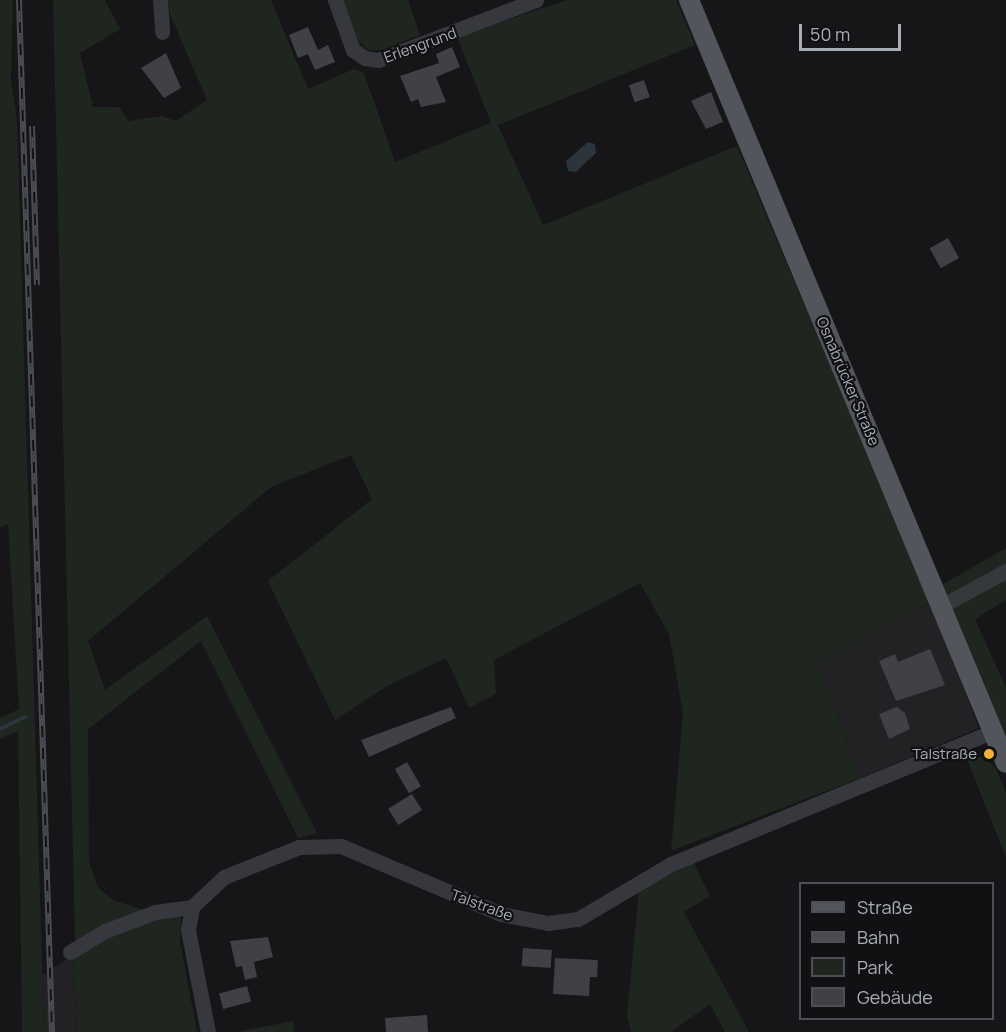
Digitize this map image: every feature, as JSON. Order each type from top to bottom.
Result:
[{"type":"main road","name":"Osnabrücker Straße","points":[[689,0],[1006,763]]},
{"type":"street","points":[[160,0],[162,32]]},
{"type":"street","name":"Erlengrund","points":[[335,0],[353,50],[365,58],[378,60],[536,0]]},
{"type":"street","points":[[941,606],[1006,571]]},
{"type":"street","name":"Talstraße","points":[[192,907],[224,877],[299,847],[321,844],[366,854],[501,914],[548,923],[578,919],[671,864],[993,731]]},
{"type":"street","points":[[70,952],[105,931],[154,912],[192,907],[188,930],[208,1032]]},
{"type":"shaded area","points":[[588,142],[595,144],[596,153],[576,172],[568,171],[566,161]]},
{"type":"shaded area","points":[[930,602],[979,728],[860,778],[819,664]]},
{"type":"shaded area","points":[[73,955],[77,1032],[44,1032],[42,975]]},
{"type":"green space","points":[[0,0],[13,0],[11,81],[17,119],[44,1032],[22,1032],[18,731],[0,739],[0,718],[19,709],[8,524],[0,528]]},
{"type":"green space","points":[[53,0],[105,0],[120,29],[80,53],[93,107],[119,107],[128,121],[162,116],[176,121],[207,100],[170,14],[168,0],[271,0],[308,89],[354,69],[364,73],[395,162],[491,123],[457,37],[567,0],[676,0],[695,45],[498,125],[543,225],[737,146],[930,602],[819,664],[860,778],[671,851],[683,713],[669,634],[640,583],[494,660],[496,694],[469,708],[446,658],[387,686],[335,720],[268,581],[372,499],[351,455],[271,487],[88,641],[105,690],[207,616],[317,833],[298,838],[201,641],[88,729],[89,862],[98,887],[113,900],[143,910],[75,942]]},
{"type":"green space","points":[[338,0],[408,0],[420,35],[382,50],[368,50],[356,38]]},
{"type":"green space","points":[[1006,548],[1006,600],[975,619],[1006,688],[1006,741],[940,586]]},
{"type":"green space","points":[[983,757],[996,768],[1006,793],[1006,858],[967,759]]},
{"type":"green space","points":[[693,862],[710,896],[684,912],[749,1032],[725,1032],[710,1004],[671,1032],[631,1032],[627,1015],[639,890]]},
{"type":"green space","points":[[175,913],[181,918],[180,942],[197,1032],[77,1032],[73,955],[105,936]]},
{"type":"green space","points":[[293,1021],[294,1032],[235,1032]]},
{"type":"building","points":[[308,27],[318,50],[328,45],[335,62],[315,70],[308,54],[298,58],[289,35]]},
{"type":"building","points":[[452,47],[460,67],[436,77],[446,102],[421,107],[418,99],[411,102],[400,76],[439,63],[436,54]]},
{"type":"building","points":[[166,53],[181,88],[164,98],[141,68]]},
{"type":"building","points":[[644,80],[650,97],[635,102],[629,85]]},
{"type":"building","points":[[711,92],[723,122],[706,129],[691,101]]},
{"type":"building","points":[[948,238],[959,258],[941,268],[930,248]]},
{"type":"building","points":[[930,649],[945,685],[896,701],[879,661],[895,654],[898,662]]},
{"type":"building","points":[[451,707],[456,718],[369,757],[361,740]]},
{"type":"building","points":[[897,707],[905,713],[910,729],[889,739],[879,714]]},
{"type":"building","points":[[407,762],[421,786],[409,793],[395,769]]},
{"type":"building","points":[[412,794],[422,810],[398,825],[388,809]]},
{"type":"building","points":[[268,937],[273,957],[254,962],[257,977],[245,980],[242,966],[236,967],[230,941]]},
{"type":"building","points":[[523,948],[552,950],[551,968],[522,966]]},
{"type":"building","points":[[555,958],[598,960],[597,977],[590,977],[589,996],[553,994]]},
{"type":"building","points":[[247,986],[251,1001],[223,1009],[219,994]]},
{"type":"building","points":[[427,1015],[428,1032],[386,1032],[385,1018]]},
{"type":"waterway","points":[[0,729],[25,717]]},
{"type":"railway","points":[[19,0],[52,1032]]},
{"type":"railway","points":[[32,126],[37,285]]},
{"type":"place","name":"Talstraße","points":[[989,754]]}]
